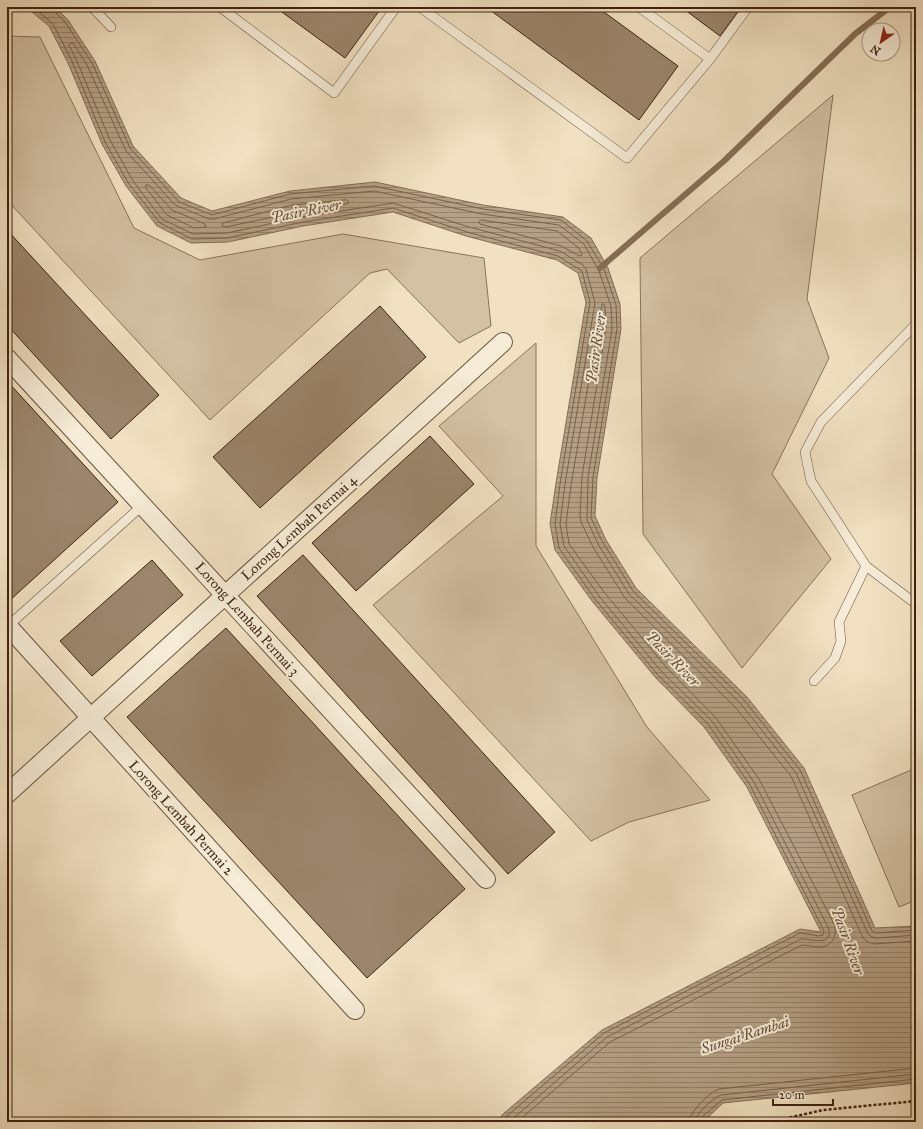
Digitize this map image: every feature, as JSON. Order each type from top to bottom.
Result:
[{"type":"street","name":"Lorong Lembah Permai 4","points":[[7,794],[503,342]]},
{"type":"street","name":"Lorong Lembah Permai 3","points":[[7,358],[486,879]]},
{"type":"street","name":"Lorong Lembah Permai 2","points":[[8,626],[355,1010]]},
{"type":"lane","points":[[92,7],[111,27]]},
{"type":"lane","points":[[220,7],[334,93],[396,7]]},
{"type":"lane","points":[[420,7],[626,158],[710,59],[748,7]]},
{"type":"lane","points":[[639,7],[710,59]]},
{"type":"lane","points":[[916,324],[821,422],[805,452],[811,481],[866,566],[912,595],[916,604]]},
{"type":"lane","points":[[8,626],[143,505]]},
{"type":"lane","points":[[814,681],[835,658],[841,641],[839,622],[866,566]]},
{"type":"path","points":[[770,1122],[823,1110],[916,1101]]},
{"type":"shaded area","points":[[7,36],[40,37],[134,228],[200,260],[343,234],[484,258],[491,326],[459,343],[387,269],[370,273],[210,420],[7,200]]},
{"type":"shaded area","points":[[833,95],[807,299],[829,358],[772,474],[831,559],[742,668],[643,534],[640,258]]},
{"type":"shaded area","points":[[536,343],[536,546],[647,727],[710,800],[629,822],[591,841],[373,605],[503,496],[439,426]]},
{"type":"shaded area","points":[[916,768],[916,900],[899,907],[852,795]]},
{"type":"water","points":[[26,7],[55,7],[68,20],[95,61],[133,146],[181,198],[212,211],[290,191],[375,182],[483,205],[563,217],[591,238],[608,268],[620,304],[621,329],[597,478],[595,516],[606,540],[636,588],[747,697],[804,768],[875,928],[916,926],[916,1083],[723,1103],[703,1122],[497,1122],[503,1114],[602,1030],[800,929],[821,932],[747,787],[704,727],[655,677],[592,601],[555,550],[550,524],[586,302],[578,273],[557,260],[466,236],[393,212],[303,226],[228,242],[191,243],[157,226],[126,186],[102,144],[68,63],[49,26]]},
{"type":"building","points":[[275,7],[382,7],[345,58]]},
{"type":"building","points":[[486,7],[597,7],[678,66],[639,120]]},
{"type":"building","points":[[681,7],[741,7],[720,36]]},
{"type":"building","points":[[7,230],[159,395],[111,439],[7,325]]},
{"type":"building","points":[[380,306],[426,357],[260,508],[213,457]]},
{"type":"building","points":[[7,381],[118,502],[9,601],[7,600]]},
{"type":"building","points":[[430,436],[474,484],[356,591],[312,543]]},
{"type":"building","points":[[303,555],[555,832],[508,874],[257,596]]},
{"type":"building","points":[[152,560],[183,595],[92,676],[60,641]]},
{"type":"building","points":[[226,628],[465,889],[367,978],[127,717]]},
{"type":"waterway","points":[[600,268],[724,161],[855,34],[890,7]]},
{"type":"water label","name":"Pasir River","points":[[306,211]]},
{"type":"water label","name":"Pasir River","points":[[596,348]]},
{"type":"water label","name":"Pasir River","points":[[673,659]]},
{"type":"water label","name":"Pasir River","points":[[848,941]]},
{"type":"water label","name":"Sungai Rambai","points":[[745,1035]]}]
